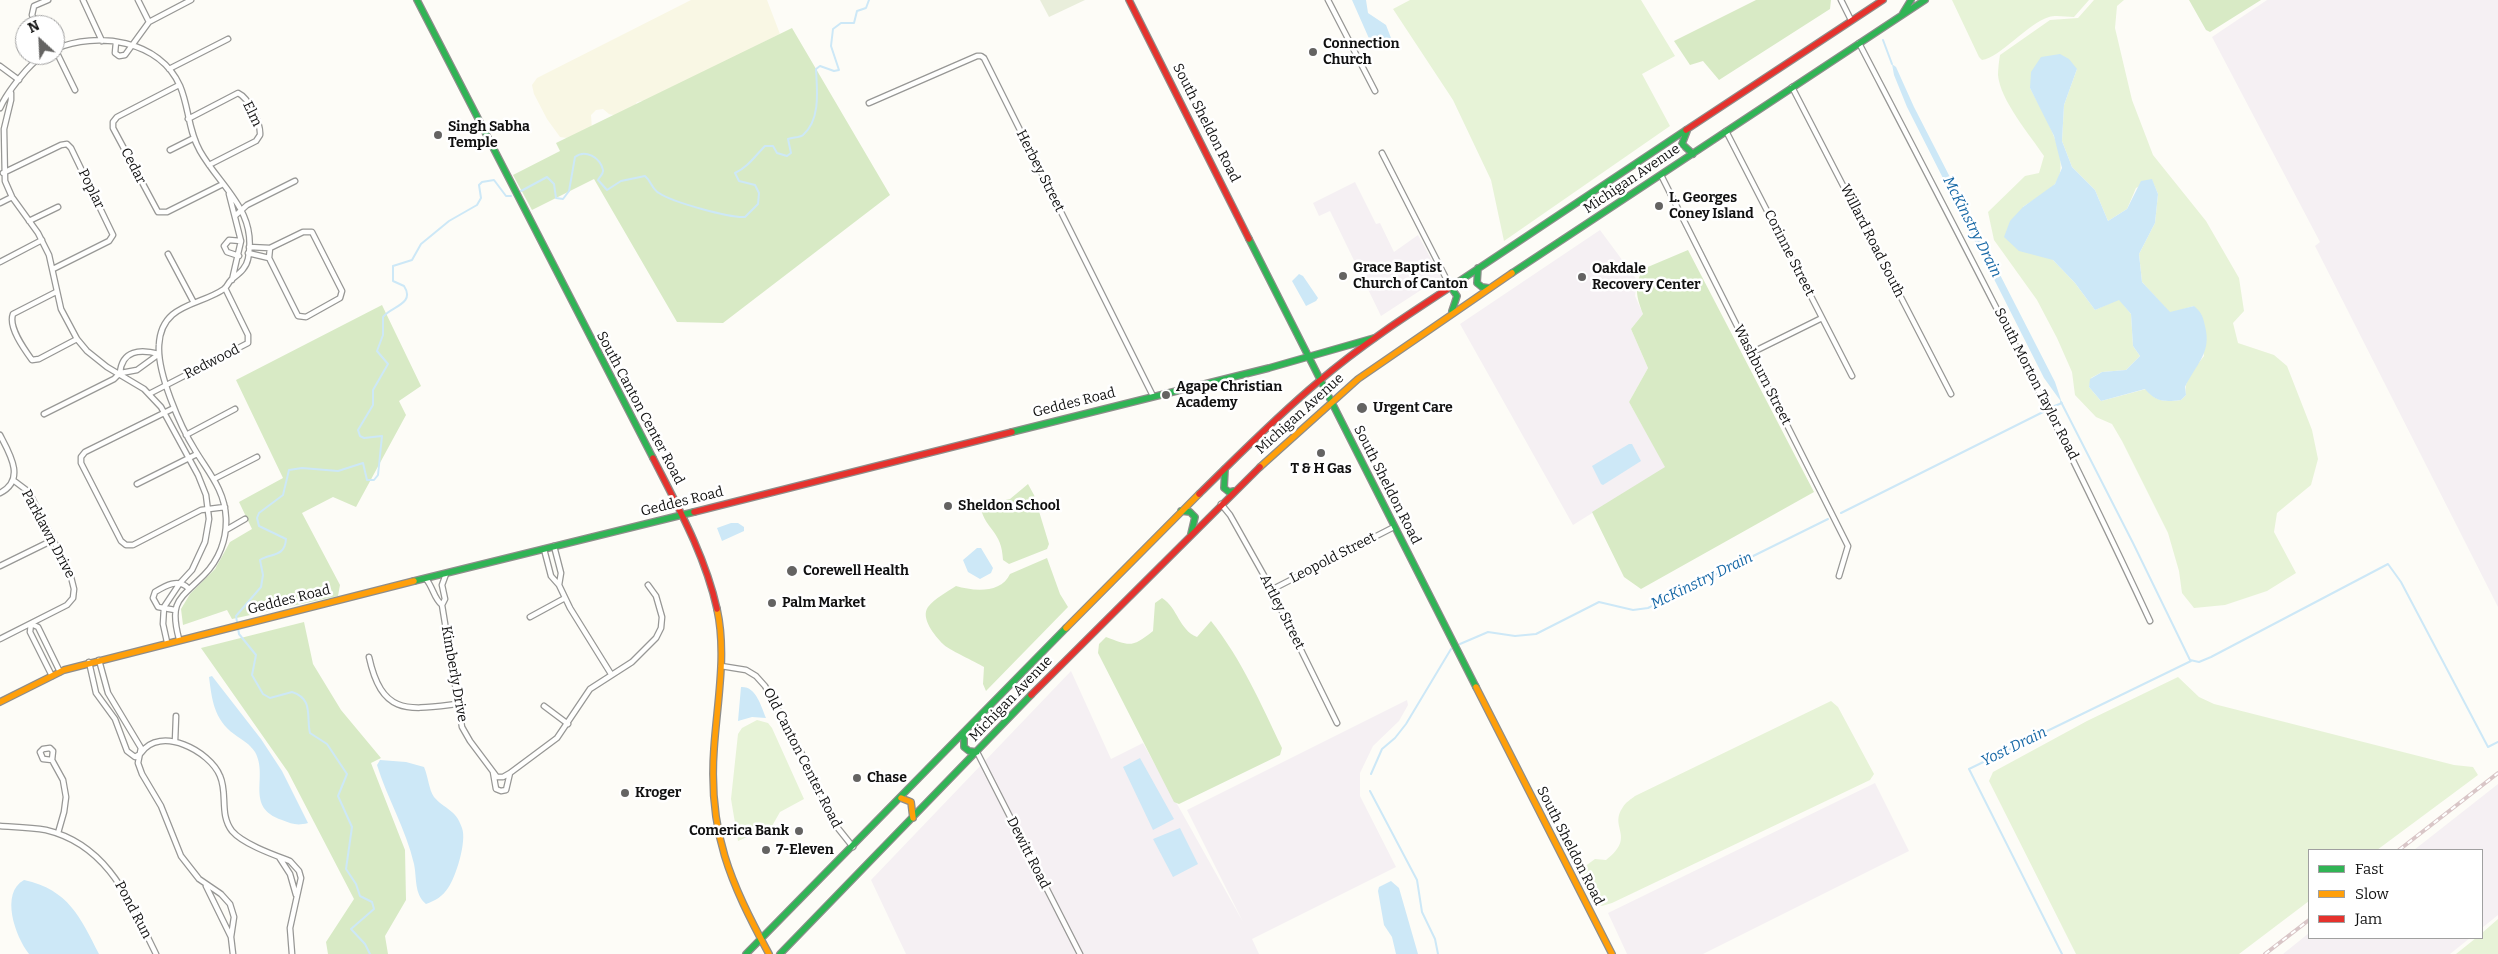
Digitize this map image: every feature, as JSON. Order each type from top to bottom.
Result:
[{"type":"main road","name":"South Canton Center Road","points":[[417,0],[700,552],[713,590],[720,626],[721,666],[713,779],[715,823],[719,843],[733,884],[769,954]]},
{"type":"main road","name":"South Sheldon Road","points":[[1129,0],[1330,402],[1612,954]]},
{"type":"main road","name":"Michigan Avenue","points":[[746,954],[1181,511],[1320,380],[1374,338],[1450,286],[1883,0]]},
{"type":"main road","points":[[1901,16],[1911,0]]},
{"type":"main road","name":"Michigan Avenue","points":[[780,954],[1088,636],[1283,444],[1330,402],[1383,360],[1452,312],[1925,0]]},
{"type":"main road","points":[[1687,130],[1682,144],[1685,149],[1693,154]]},
{"type":"main road","points":[[1478,268],[1478,283],[1482,287],[1489,288]]},
{"type":"main road","points":[[1450,286],[1457,296],[1452,312]]},
{"type":"main road","name":"Geddes Road","points":[[0,702],[60,672],[89,662],[1153,396],[1374,338]]},
{"type":"main road","points":[[1225,469],[1224,488],[1229,492],[1234,492]]},
{"type":"main road","points":[[1181,511],[1190,512],[1195,517],[1190,535]]},
{"type":"main road","points":[[965,732],[962,738],[964,748],[970,752],[977,752]]},
{"type":"main road","points":[[901,798],[911,802],[913,818]]},
{"type":"street","points":[[32,15],[34,6],[48,0]]},
{"type":"street","points":[[83,0],[102,40]]},
{"type":"street","points":[[138,0],[149,22]]},
{"type":"street","points":[[116,42],[115,53],[119,56],[125,55],[149,22],[191,0]]},
{"type":"street","points":[[1328,0],[1375,91]]},
{"type":"street","points":[[1841,0],[1851,20]]},
{"type":"street","points":[[169,69],[228,38]]},
{"type":"street","points":[[65,45],[102,40],[116,42],[132,46],[153,55],[169,69],[179,85],[194,138],[209,165],[243,210],[249,226],[249,250],[243,269],[225,288],[214,295],[193,301],[180,308],[169,319],[160,337],[159,354],[174,408],[197,454],[214,479],[225,507],[226,530],[215,561],[180,597],[175,610],[175,625],[178,639]]},
{"type":"street","name":"South Morton Taylor Road","points":[[1859,43],[2014,340],[2087,486],[2150,621]]},
{"type":"street","name":"Herbey Street","points":[[869,103],[970,59],[981,56],[984,58],[1153,396]]},
{"type":"street","points":[[0,108],[4,98],[11,93],[32,65]]},
{"type":"street","points":[[63,65],[75,90]]},
{"type":"street","points":[[0,66],[19,80]]},
{"type":"street","name":"Cedar","points":[[179,85],[117,117],[113,122],[114,128],[158,212],[167,212],[223,184]]},
{"type":"street","name":"Willard Road South","points":[[1792,87],[1951,394]]},
{"type":"street","points":[[11,93],[11,100],[2,125],[2,172],[12,197],[42,240],[53,269],[56,292],[61,309],[77,339],[97,360],[120,373],[149,394],[165,412],[203,485],[208,509],[208,531],[202,551],[192,570],[180,583],[164,607],[163,624],[167,642]]},
{"type":"street","name":"Elm","points":[[188,119],[238,93],[244,97],[260,128],[260,135],[256,141],[209,165]]},
{"type":"street","name":"Corinne Street","points":[[1726,131],[1852,376]]},
{"type":"street","points":[[170,150],[194,138]]},
{"type":"street","name":"Poplar","points":[[2,172],[61,144],[67,144],[71,148],[113,235],[109,241],[53,269]]},
{"type":"street","points":[[1382,153],[1450,286]]},
{"type":"street","name":"Washburn Street","points":[[1661,175],[1848,546],[1839,576]]},
{"type":"street","points":[[236,215],[247,205],[295,180]]},
{"type":"street","points":[[229,193],[241,241],[232,280]]},
{"type":"street","points":[[0,203],[12,197]]},
{"type":"street","points":[[29,221],[58,207]]},
{"type":"street","points":[[240,250],[270,248],[303,232],[312,232],[342,290],[340,298],[306,317],[298,316],[269,258],[270,248]]},
{"type":"street","points":[[0,262],[42,240]]},
{"type":"street","points":[[239,256],[227,252],[224,246],[229,240],[241,241]]},
{"type":"street","points":[[249,250],[269,258]]},
{"type":"street","points":[[168,254],[193,301]]},
{"type":"street","name":"Redwood","points":[[149,394],[166,383],[181,378],[248,343],[248,335],[225,288]]},
{"type":"street","points":[[56,292],[12,314],[13,326],[32,360],[39,359],[77,339]]},
{"type":"street","points":[[1750,353],[1822,318]]},
{"type":"street","points":[[44,414],[114,379],[120,373],[123,359],[132,352],[147,351],[159,354]]},
{"type":"street","points":[[120,373],[137,370],[159,354]]},
{"type":"street","points":[[174,408],[85,452],[81,457],[82,463],[121,541],[126,545],[134,544],[201,510],[225,507]]},
{"type":"street","points":[[186,434],[235,408]]},
{"type":"street","points":[[0,435],[14,463],[13,480],[7,489],[0,493]]},
{"type":"street","points":[[137,484],[197,454]]},
{"type":"street","points":[[214,479],[257,457]]},
{"type":"street","name":"Parklawn Drive","points":[[0,639],[67,605],[72,598],[73,580],[29,492],[13,480]]},
{"type":"street","name":"Artley Street","points":[[1221,504],[1230,515],[1271,590],[1337,723]]},
{"type":"street","points":[[226,530],[244,519]]},
{"type":"street","name":"Leopold Street","points":[[1271,590],[1394,526]]},
{"type":"street","points":[[0,566],[53,540]]},
{"type":"street","points":[[554,546],[561,573],[560,584],[565,598],[611,674]]},
{"type":"street","points":[[544,549],[551,576],[560,584]]},
{"type":"street","name":"Kimberly Drive","points":[[446,574],[442,584],[445,599],[442,605],[457,704],[465,732],[493,772],[495,786],[501,791],[508,788],[510,773]]},
{"type":"street","name":"Kimberly Drive","points":[[426,579],[432,587],[436,600],[442,605]]},
{"type":"street","points":[[175,610],[158,606],[153,598],[155,592],[170,584],[180,583],[188,588]]},
{"type":"street","points":[[493,772],[500,778],[552,743],[568,724],[586,693],[611,674],[632,662],[647,648],[660,632],[662,617],[656,596],[648,585]]},
{"type":"street","points":[[530,617],[565,598]]},
{"type":"street","points":[[52,676],[30,632],[31,624],[38,627],[60,672]]},
{"type":"street","points":[[369,657],[374,674],[384,692],[398,705],[416,709],[457,704]]},
{"type":"street","points":[[99,660],[108,693],[141,748],[138,763],[142,774],[161,806],[181,856],[206,886],[231,937]]},
{"type":"street","points":[[89,662],[96,692],[115,719],[127,751],[135,757],[152,744],[175,742],[196,750],[216,768],[224,787],[225,817],[233,832],[241,838],[290,861],[299,872],[301,878],[290,928],[292,954]]},
{"type":"street","name":"Old Canton Center Road","points":[[721,666],[746,670],[756,676],[765,686],[799,748],[837,827],[853,847]]},
{"type":"street","points":[[544,706],[568,724]]},
{"type":"street","points":[[175,742],[176,716]]},
{"type":"street","name":"Dewitt Road","points":[[977,752],[1080,954]]},
{"type":"street","points":[[52,760],[63,780],[66,797],[58,833]]},
{"type":"street","name":"Pond Run","points":[[0,826],[35,828],[58,833],[86,847],[110,868],[126,894],[156,954]]},
{"type":"street","points":[[279,857],[290,874],[296,896]]},
{"type":"street","points":[[206,886],[221,894],[230,904],[234,917],[231,937],[232,954]]},
{"type":"shaded area","points":[[691,0],[767,0],[780,34],[649,100],[637,102],[634,107],[618,116],[609,114],[603,109],[596,110],[591,115],[592,130],[567,138],[560,137],[547,119],[534,94],[532,85],[537,78]]},
{"type":"shaded area","points":[[2267,0],[2498,0],[2498,607],[2315,246],[2320,242],[2212,37]]},
{"type":"shaded area","points":[[1355,182],[1376,224],[1380,223],[1394,252],[1418,235],[1441,277],[1381,316],[1330,211],[1319,216],[1313,203]]},
{"type":"shaded area","points":[[1600,230],[1637,280],[1635,296],[1643,314],[1631,329],[1648,368],[1629,402],[1666,467],[1573,525],[1460,324]]},
{"type":"shaded area","points":[[1071,671],[1111,759],[1143,743],[1243,922],[1187,810],[1407,700],[1408,705],[1399,721],[1373,746],[1360,773],[1360,796],[1396,867],[1252,939],[1259,954],[906,954],[871,880]]},
{"type":"shaded area","points":[[1875,783],[1909,851],[1703,954],[1627,954],[1608,913]]},
{"type":"shaded area","points":[[2498,784],[2498,915],[2483,927],[2483,849],[2415,849]]},
{"type":"shaded area","points":[[2308,934],[2308,939],[2469,939],[2450,954],[2283,954]]},
{"type":"green space","points":[[1040,0],[1085,0],[1049,17]]},
{"type":"green space","points":[[1410,0],[1641,0],[1675,56],[1642,74],[1670,126],[1504,241],[1491,180],[1453,100],[1393,9]]},
{"type":"green space","points":[[1756,0],[1831,0],[1830,9],[1719,80],[1703,61],[1690,65],[1674,41]]},
{"type":"green space","points":[[1952,0],[2089,0],[2074,17],[2052,16],[2041,20],[1997,53],[1982,60]]},
{"type":"green space","points":[[2094,0],[2124,0],[2117,6],[2115,28],[2132,100],[2153,155],[2206,221],[2239,278],[2244,311],[2233,323],[2238,343],[2274,355],[2287,366],[2312,430],[2318,459],[2311,485],[2277,513],[2274,532],[2296,573],[2267,591],[2225,605],[2194,608],[2182,593],[2179,571],[2168,533],[2122,441],[2112,424],[2096,417],[2075,395],[2072,372],[2057,338],[2037,300],[1994,240],[1988,212],[2025,176],[2039,173],[2044,156],[2016,117],[2004,95],[1998,75],[2000,55],[2050,20],[2078,18]],"holes":[[[2077,69],[2064,105],[2062,141],[2072,167],[2095,190],[2108,221],[2127,209],[2136,188],[2152,180],[2158,194],[2155,223],[2139,254],[2142,282],[2170,313],[2194,306],[2204,356],[2190,374],[2186,384],[2186,395],[2181,400],[2157,399],[2146,389],[2101,401],[2089,387],[2091,378],[2102,372],[2126,370],[2140,356],[2133,346],[2131,314],[2119,299],[2095,310],[2075,283],[2053,260],[2023,207],[2055,184],[2060,174],[2061,163],[2054,136],[2030,88]]]},
{"type":"green space","points":[[2189,0],[2261,0],[2210,32],[2206,30]]},
{"type":"green space","points":[[792,28],[890,195],[723,323],[677,322],[594,179],[532,210],[513,175],[560,151],[556,143]]},
{"type":"green space","points":[[1688,250],[1814,492],[1641,589],[1624,577],[1592,512],[1665,467],[1629,402],[1648,368],[1631,329],[1643,314],[1637,286],[1643,269]]},
{"type":"green space","points":[[382,305],[421,386],[399,401],[406,415],[356,507],[333,497],[302,513],[340,585],[338,596],[232,619],[227,610],[183,625],[181,609],[190,594],[215,569],[230,542],[252,529],[239,502],[283,478],[236,380]]},
{"type":"green space","points":[[1028,484],[1034,495],[1049,544],[1047,549],[1009,564],[1003,560],[1000,543],[986,522],[981,509],[987,504],[1010,499]]},
{"type":"green space","points":[[1047,558],[1060,594],[1068,607],[986,691],[983,684],[984,667],[950,649],[940,641],[927,621],[926,611],[938,598],[956,586],[978,590],[993,588],[1000,585],[1010,574]]},
{"type":"green space","points":[[1162,598],[1172,607],[1186,629],[1197,637],[1211,621],[1242,667],[1282,748],[1280,755],[1179,804],[1174,802],[1098,653],[1099,644],[1106,637],[1131,644],[1153,631],[1155,603]]},
{"type":"green space","points":[[304,622],[313,664],[341,710],[381,758],[371,763],[405,850],[406,900],[385,936],[388,954],[328,954],[326,942],[354,899],[288,772],[201,648]]},
{"type":"green space","points":[[2178,677],[2199,697],[2214,704],[2454,765],[2473,767],[2478,775],[2378,849],[2308,849],[2308,902],[2239,954],[2076,954],[1989,781],[1993,772],[2087,721]]},
{"type":"green space","points":[[1831,701],[1838,707],[1874,774],[1870,780],[1612,903],[1602,906],[1594,903],[1582,877],[1584,867],[1595,859],[1606,860],[1620,845],[1619,814],[1628,801]]},
{"type":"green space","points":[[757,720],[768,723],[772,728],[804,799],[780,812],[772,826],[738,841],[731,799],[738,734],[742,728]]},
{"type":"green space","points":[[2498,919],[2498,954],[2456,954],[2475,939],[2483,939],[2483,932]]},
{"type":"water","points":[[1352,0],[1366,0],[1368,13],[1386,25],[1391,38],[1376,47],[1371,43]]},
{"type":"water","points":[[2060,54],[2069,59],[2077,69],[2064,105],[2062,141],[2072,167],[2095,190],[2108,221],[2127,209],[2141,181],[2152,179],[2158,194],[2155,223],[2139,254],[2142,282],[2170,312],[2194,306],[2200,312],[2203,320],[2207,335],[2205,351],[2185,387],[2186,395],[2181,400],[2157,399],[2145,389],[2101,401],[2089,387],[2090,379],[2102,372],[2126,370],[2140,356],[2133,346],[2131,314],[2119,300],[2095,310],[2075,283],[2053,260],[2019,251],[2004,237],[2010,221],[2023,207],[2055,184],[2062,168],[2054,136],[2030,88],[2031,72],[2041,57]]},
{"type":"water","points":[[1892,64],[1896,67],[1914,107],[2055,382],[2062,403],[2044,378],[1907,107],[1894,75]]},
{"type":"water","points":[[1299,274],[1303,276],[1318,298],[1306,306],[1292,281]]},
{"type":"water","points":[[1632,444],[1641,461],[1603,485],[1601,484],[1592,466]]},
{"type":"water","points":[[731,523],[738,523],[744,527],[744,531],[722,541],[717,528]]},
{"type":"water","points":[[977,548],[981,548],[993,568],[991,573],[980,579],[968,572],[963,560]]},
{"type":"water","points":[[212,676],[261,739],[282,771],[308,823],[289,823],[271,814],[264,807],[259,791],[259,762],[255,752],[248,744],[227,728],[218,715],[211,694],[209,677]]},
{"type":"water","points":[[741,687],[754,693],[766,718],[752,717],[738,721]]},
{"type":"water","points":[[1140,758],[1174,819],[1153,830],[1123,767]]},
{"type":"water","points":[[380,760],[406,762],[424,767],[434,797],[457,817],[462,828],[462,850],[451,883],[441,896],[426,904],[419,896],[411,851],[377,765]]},
{"type":"water","points":[[1180,828],[1198,864],[1173,877],[1153,839]]},
{"type":"water","points":[[24,880],[52,891],[62,898],[79,917],[99,954],[29,954],[15,926],[11,904],[17,886]]},
{"type":"water","points":[[1391,881],[1399,888],[1418,954],[1396,954],[1392,937],[1384,925],[1378,891],[1379,887]]},
{"type":"waterway","points":[[521,191],[547,177],[554,184],[556,198],[563,199],[569,191],[575,157],[587,154],[599,161],[603,171],[598,180],[607,190],[621,181],[645,176],[653,187],[666,197],[714,212],[745,217],[758,204],[759,193],[755,185],[739,181],[735,173],[748,164],[765,146],[773,146],[777,153],[787,156],[791,153],[788,139],[803,135],[813,121],[817,104],[816,69],[820,66],[834,71],[839,70],[831,46],[833,29],[841,23],[854,23],[857,11],[866,8],[869,0]]},
{"type":"waterway","name":"McKinstry Drain","points":[[1883,40],[1892,64]]},
{"type":"waterway","points":[[370,954],[365,944],[351,929],[374,909],[372,902],[360,896],[356,884],[346,869],[352,827],[338,796],[347,774],[327,744],[310,733],[308,709],[304,699],[292,692],[270,698],[263,694],[252,675],[256,655],[239,634],[236,616],[261,587],[263,575],[260,560],[280,552],[285,545],[286,539],[259,526],[257,518],[259,513],[283,495],[289,470],[302,468],[338,471],[363,463],[367,480],[374,480],[378,475],[382,436],[364,438],[360,436],[358,430],[373,405],[373,390],[388,364],[377,351],[383,335],[383,317],[401,304],[407,297],[404,286],[393,281],[393,266],[412,260],[421,244],[449,221],[477,205],[481,198],[479,185],[482,182],[494,180],[506,196],[511,196]]},
{"type":"waterway","points":[[2061,402],[2190,660],[2199,662],[2211,657],[2388,564],[2401,582],[2488,747],[2498,742]]},
{"type":"waterway","name":"McKinstry Drain","points":[[2052,407],[2062,403]]},
{"type":"waterway","name":"McKinstry Drain","points":[[1841,513],[2045,411]]},
{"type":"waterway","name":"McKinstry Drain","points":[[1460,644],[1488,632],[1515,636],[1536,634],[1599,602],[1633,610],[1648,608],[1828,519]]},
{"type":"waterway","name":"McKinstry Drain","points":[[1371,774],[1382,749],[1395,738],[1406,724],[1451,649]]},
{"type":"waterway","name":"Yost Drain","points":[[2062,954],[1969,769],[2191,661]]},
{"type":"waterway","name":"McKinstry Drain","points":[[1370,791],[1417,880],[1422,912],[1435,939],[1438,954]]},
{"type":"railway","points":[[2400,849],[2498,773]]},
{"type":"railway","points":[[2265,954],[2308,921]]},
{"type":"traffic: fast","points":[[417,0],[653,458]]},
{"type":"traffic: fast","points":[[1903,13],[1911,0]]},
{"type":"traffic: fast","points":[[1512,273],[1925,0]]},
{"type":"traffic: fast","points":[[1455,284],[1686,130]]},
{"type":"traffic: fast","points":[[1687,131],[1682,144],[1693,154]]},
{"type":"traffic: fast","points":[[1249,239],[1476,687]]},
{"type":"traffic: fast","points":[[1478,268],[1477,283],[1482,287],[1489,288]]},
{"type":"traffic: fast","points":[[1450,286],[1457,296],[1452,311]]},
{"type":"traffic: fast","points":[[1012,432],[1269,368],[1374,338]]},
{"type":"traffic: fast","points":[[1225,469],[1224,488],[1229,492],[1234,491]]},
{"type":"traffic: fast","points":[[1181,511],[1190,512],[1195,517],[1191,534]]},
{"type":"traffic: fast","points":[[414,581],[694,512]]},
{"type":"traffic: fast","points":[[746,954],[1066,628]]},
{"type":"traffic: fast","points":[[780,954],[1031,695]]},
{"type":"traffic: fast","points":[[964,733],[964,747],[969,751],[977,752]]},
{"type":"traffic: slow","points":[[1260,467],[1358,379],[1512,273]]},
{"type":"traffic: slow","points":[[1066,628],[1199,494]]},
{"type":"traffic: slow","points":[[0,702],[64,670],[414,581]]},
{"type":"traffic: slow","points":[[717,609],[720,626],[721,661],[713,779],[718,831],[733,879],[769,954]]},
{"type":"traffic: slow","points":[[1476,687],[1612,954]]},
{"type":"traffic: slow","points":[[901,798],[911,802],[913,818]]},
{"type":"traffic: jam","points":[[1129,0],[1249,239]]},
{"type":"traffic: jam","points":[[1686,130],[1883,0]]},
{"type":"traffic: jam","points":[[1199,494],[1272,423],[1334,368],[1385,330],[1455,284]]},
{"type":"traffic: jam","points":[[694,512],[1012,432]]},
{"type":"traffic: jam","points":[[653,458],[698,550],[717,609]]},
{"type":"traffic: jam","points":[[1031,695],[1260,467]]},
{"type":"place","name":"Connection Church","points":[[1313,52]]},
{"type":"place","name":"Singh Sabha Temple","points":[[438,135]]},
{"type":"place","name":"L. Georges Coney Island","points":[[1659,206]]},
{"type":"place","name":"Grace Baptist Church of Canton","points":[[1343,276]]},
{"type":"place","name":"Oakdale Recovery Center","points":[[1582,277]]},
{"type":"place","name":"Agape Christian Academy","points":[[1166,395]]},
{"type":"place","name":"Urgent Care","points":[[1362,408]]},
{"type":"place","name":"T & H Gas","points":[[1321,453]]},
{"type":"place","name":"Sheldon School","points":[[948,506]]},
{"type":"place","name":"Corewell Health","points":[[792,571]]},
{"type":"place","name":"Palm Market","points":[[772,603]]},
{"type":"place","name":"Chase","points":[[857,778]]},
{"type":"place","name":"Kroger","points":[[625,793]]},
{"type":"place","name":"Comerica Bank","points":[[799,831]]},
{"type":"place","name":"7-Eleven","points":[[766,850]]}]
